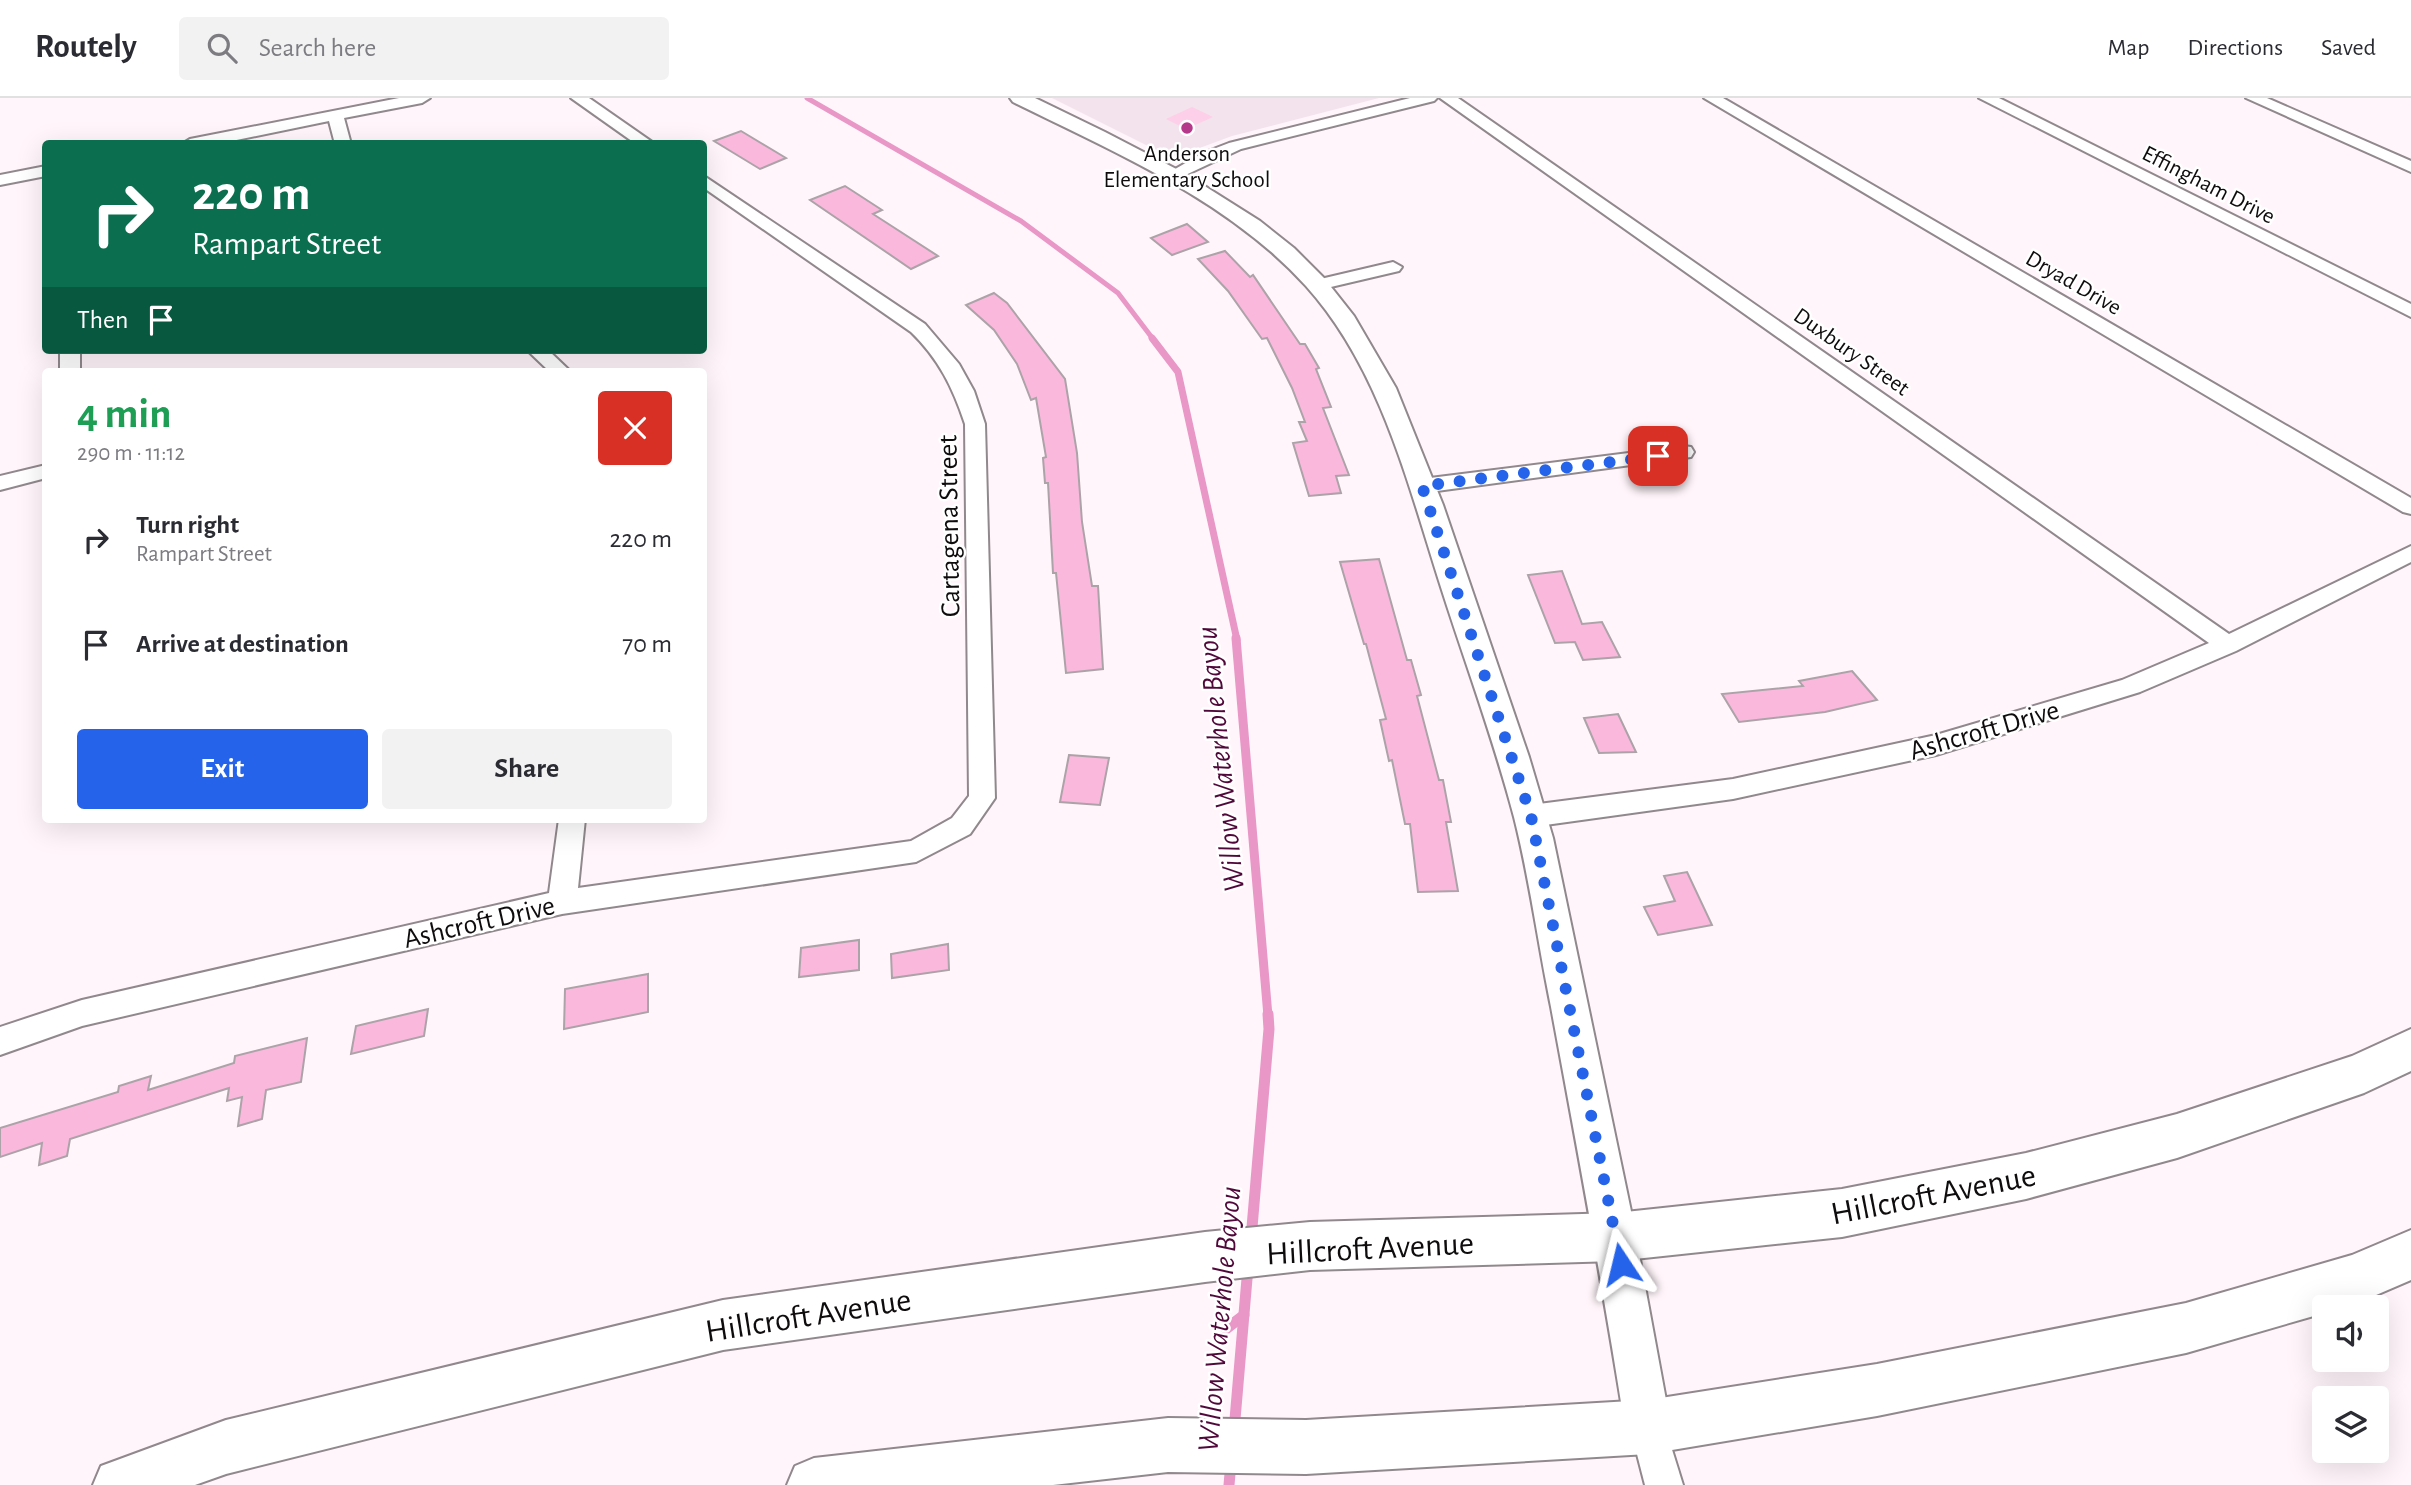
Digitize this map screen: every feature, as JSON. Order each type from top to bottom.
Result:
[{"type":"main road","name":"Hillcroft Avenue","points":[[120,1485],[226,1447],[723,1325],[1205,1257],[1310,1246],[1616,1237],[1842,1213],[2026,1176],[2177,1136],[2364,1073],[2411,1049]]},
{"type":"main road","points":[[814,1485],[1168,1445],[1306,1447],[1648,1427],[1877,1390],[2186,1328],[2353,1279],[2411,1255]]},
{"type":"street","points":[[210,140],[422,98]]},
{"type":"street","points":[[579,98],[641,140]]},
{"type":"street","points":[[1020,98],[1171,176],[1222,204],[1254,226],[1318,285],[1364,347],[1388,397],[1422,486],[1531,816],[1616,1237],[1648,1427],[1664,1485]]},
{"type":"street","points":[[1171,176],[1236,146],[1429,98]]},
{"type":"street","name":"Duxbury Street","points":[[1448,98],[2228,645]]},
{"type":"street","name":"Dryad Drive","points":[[1712,98],[2411,507]]},
{"type":"street","name":"Effingham Drive","points":[[1987,98],[2411,311]]},
{"type":"street","points":[[2254,98],[2411,167]]},
{"type":"street","points":[[2273,106],[2298,98]]},
{"type":"street","points":[[335,115],[342,140]]},
{"type":"street","points":[[0,180],[42,172]]},
{"type":"street","name":"Cartagena Street","points":[[707,183],[904,316],[929,336],[948,359],[965,389],[975,424],[982,798],[961,826]]},
{"type":"street","points":[[1318,285],[1393,267]]},
{"type":"street","points":[[540,354],[551,368]]},
{"type":"street","points":[[1422,486],[1684,452]]},
{"type":"street","points":[[0,483],[42,472]]},
{"type":"street","name":"Ashcroft Drive","points":[[1531,816],[1733,789],[1936,745],[2131,686],[2228,645],[2411,553]]},
{"type":"street","points":[[562,902],[572,823]]},
{"type":"street","name":"Ashcroft Drive","points":[[0,1041],[82,1013],[562,902],[916,851],[961,826]]},
{"type":"shaded area","name":"Anderson Elementary School","points":[[1052,98],[1379,98],[1232,136],[1178,156],[1168,156]]},
{"type":"shaded area","points":[[1192,107],[1213,117],[1186,129],[1166,119]]},
{"type":"building","points":[[741,131],[786,158],[760,169],[714,141]]},
{"type":"building","points":[[845,186],[882,210],[873,214],[938,256],[911,269],[810,200]]},
{"type":"building","points":[[1187,224],[1208,242],[1172,255],[1151,238]]},
{"type":"building","points":[[1225,251],[1250,277],[1253,275],[1300,344],[1305,344],[1319,368],[1316,369],[1331,407],[1323,408],[1349,475],[1336,476],[1341,493],[1309,496],[1293,443],[1307,441],[1299,422],[1305,422],[1292,388],[1267,338],[1262,339],[1228,291],[1198,259]]},
{"type":"building","points":[[994,293],[1007,303],[1065,379],[1077,453],[1082,522],[1092,586],[1098,586],[1103,669],[1066,673],[1056,573],[1053,573],[1048,483],[1045,483],[1043,458],[1046,457],[1036,398],[1031,400],[1017,364],[994,330],[966,305]]},
{"type":"building","points":[[1379,559],[1407,660],[1411,660],[1421,695],[1417,696],[1439,780],[1443,780],[1451,822],[1446,822],[1458,891],[1418,892],[1410,824],[1405,824],[1392,760],[1389,761],[1380,720],[1386,719],[1340,562]]},
{"type":"building","points":[[1562,571],[1582,624],[1602,622],[1620,657],[1583,660],[1575,642],[1555,643],[1528,575]]},
{"type":"building","points":[[1852,671],[1877,700],[1825,712],[1739,722],[1722,694],[1803,686],[1799,681]]},
{"type":"building","points":[[1618,714],[1636,752],[1599,753],[1584,718]]},
{"type":"building","points":[[1069,755],[1109,758],[1100,805],[1060,802]]},
{"type":"building","points":[[1687,872],[1712,925],[1658,935],[1644,907],[1675,901],[1664,876]]},
{"type":"building","points":[[859,940],[859,970],[799,977],[801,948]]},
{"type":"building","points":[[948,944],[949,970],[892,978],[891,954]]},
{"type":"building","points":[[648,974],[648,1012],[564,1029],[565,989]]},
{"type":"building","points":[[428,1009],[424,1036],[351,1054],[356,1026]]},
{"type":"building","points":[[307,1038],[301,1082],[266,1090],[262,1119],[238,1126],[242,1097],[227,1101],[229,1088],[70,1139],[67,1156],[39,1165],[42,1143],[0,1157],[0,1128],[118,1092],[119,1086],[151,1076],[148,1090],[234,1063],[235,1056]]},
{"type":"waterway","name":"Willow Waterhole Bayou","points":[[807,98],[1021,221],[1118,293],[1153,339]]},
{"type":"waterway","name":"Willow Waterhole Bayou","points":[[1152,338],[1178,372],[1237,640]]},
{"type":"waterway","name":"Willow Waterhole Bayou","points":[[1236,638],[1268,1016]]},
{"type":"waterway","name":"Willow Waterhole Bayou","points":[[1251,1239],[1269,1029],[1268,1014]]},
{"type":"waterway","name":"Willow Waterhole Bayou","points":[[1244,1315],[1248,1267]]},
{"type":"waterway","points":[[1226,1329],[1244,1315]]},
{"type":"waterway","name":"Willow Waterhole Bayou","points":[[1234,1431],[1244,1315]]},
{"type":"waterway","name":"Willow Waterhole Bayou","points":[[1229,1485],[1231,1462]]},
{"type":"place","name":"Anderson Elementary School","points":[[1187,128]]},
{"type":"route","points":[[1621,1264],[1531,816],[1422,486],[1658,456]]}]
